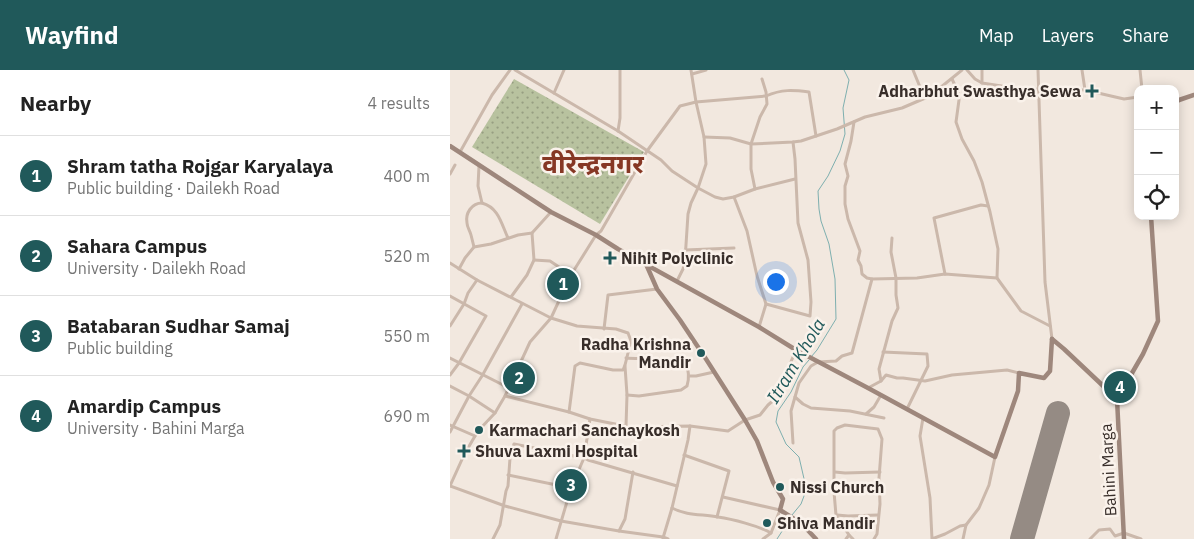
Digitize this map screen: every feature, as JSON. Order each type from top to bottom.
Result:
[{"type":"street","points":[[460,152],[492,95],[510,70]]},
{"type":"street","points":[[516,70],[618,131],[698,188],[715,197],[723,199],[734,197],[795,178]]},
{"type":"street","points":[[554,93],[564,70]]},
{"type":"street","points":[[618,131],[620,118],[620,70]]},
{"type":"street","points":[[677,281],[685,260],[688,214],[706,164],[704,137],[696,102],[692,72],[706,70]]},
{"type":"street","points":[[913,70],[920,87],[922,99]]},
{"type":"street","points":[[704,137],[730,138],[751,144],[793,142],[838,129],[854,121],[902,108],[930,96],[962,70]]},
{"type":"street","points":[[967,70],[975,80],[982,83],[1022,89],[1085,90],[1124,99],[1134,98]]},
{"type":"street","points":[[982,70],[982,83]]},
{"type":"street","points":[[868,388],[881,381],[886,375],[925,381],[952,375],[1007,370],[1044,378],[1050,371],[1052,338],[1045,282],[1038,70]]},
{"type":"street","points":[[1082,70],[1085,90]]},
{"type":"street","points":[[1140,70],[1142,85]]},
{"type":"street","points":[[755,189],[751,144],[760,117],[767,104],[762,79]]},
{"type":"street","points":[[952,79],[958,92],[959,100],[956,122],[982,182],[998,249],[997,278],[1021,311],[1050,326]]},
{"type":"street","points":[[668,539],[562,521],[504,506],[450,486],[475,436],[495,413],[505,396],[530,342],[551,318],[571,275],[596,235],[601,231],[648,151],[680,106],[696,102],[766,96],[777,91],[810,92],[816,136]]},
{"type":"street","points":[[1179,101],[1194,95]]},
{"type":"street","points":[[854,121],[845,164],[848,176],[846,204],[848,219],[860,252],[858,260],[862,274],[872,279],[917,278],[945,274],[997,278]]},
{"type":"street","points":[[766,304],[810,316],[808,260],[798,223],[793,142]]},
{"type":"street","points":[[450,146],[551,212],[646,263],[817,362],[995,457]]},
{"type":"street","points":[[450,174],[456,165]]},
{"type":"street","points":[[480,166],[478,186],[482,203]]},
{"type":"street","points":[[734,197],[747,231],[757,276],[766,304],[759,327]]},
{"type":"street","points":[[474,247],[466,223],[470,208],[477,203],[482,203],[494,209],[508,238]]},
{"type":"street","points":[[945,274],[934,218],[981,205],[988,206]]},
{"type":"street","points":[[459,269],[474,247],[532,233],[551,212]]},
{"type":"street","points":[[1052,338],[1117,399],[1143,354],[1158,321],[1151,220]]},
{"type":"street","points":[[512,297],[527,275],[534,260],[532,233]]},
{"type":"street","points":[[881,381],[879,369],[892,321],[898,308],[896,278],[891,252],[892,238]]},
{"type":"street","points":[[685,250],[734,248]]},
{"type":"street","points":[[534,260],[550,261],[571,275]]},
{"type":"street","points":[[450,263],[477,280],[551,318],[577,326],[616,329],[628,333],[631,341],[625,365],[628,395],[626,426]]},
{"type":"street","points":[[646,263],[658,289],[745,420],[773,482],[783,499],[771,533],[763,539]]},
{"type":"street","points":[[793,443],[791,411],[798,383],[811,366],[817,362],[836,361],[842,356],[852,353],[872,279]]},
{"type":"street","points":[[450,326],[477,280]]},
{"type":"street","points":[[604,329],[608,295],[658,289]]},
{"type":"street","points":[[450,296],[486,316],[450,375]]},
{"type":"street","points":[[450,432],[522,304]]},
{"type":"street","points":[[505,396],[590,419],[626,426],[690,426],[728,431],[745,420],[760,415],[775,399],[796,350]]},
{"type":"street","points":[[883,352],[927,354],[928,366],[907,409]]},
{"type":"street","points":[[450,358],[482,376],[509,388]]},
{"type":"street","points":[[626,358],[682,362],[686,365],[689,376],[688,386],[682,390],[639,396],[628,395]]},
{"type":"street","points":[[569,412],[575,366],[580,363],[620,371],[623,370],[625,365]]},
{"type":"street","points":[[689,376],[714,372]]},
{"type":"street","points":[[963,539],[966,525],[979,508],[989,485],[995,457],[1018,391],[1019,373]]},
{"type":"street","points":[[450,386],[495,413]]},
{"type":"street","points":[[866,415],[874,407],[881,395]]},
{"type":"street","points":[[794,397],[811,408],[850,411],[884,418]]},
{"type":"street","name":"Bahini Marga","points":[[1117,399],[1124,539]]},
{"type":"street","points":[[923,418],[920,436],[930,498],[932,539],[966,525]]},
{"type":"street","points":[[556,539],[571,488],[584,458],[590,419]]},
{"type":"street","points":[[853,539],[836,515],[834,492],[834,431],[836,428],[845,425],[878,429],[882,439],[880,504],[874,539]]},
{"type":"street","points":[[452,426],[475,436]]},
{"type":"street","points":[[663,538],[678,486],[690,426]]},
{"type":"street","points":[[495,538],[500,526],[508,486],[510,458],[514,444],[584,458],[678,486]]},
{"type":"street","points":[[684,455],[729,471],[717,517]]},
{"type":"street","points":[[619,531],[625,519],[633,472]]},
{"type":"street","points":[[834,472],[880,472]]},
{"type":"street","points":[[508,475],[571,488]]},
{"type":"street","points":[[723,497],[780,510],[798,521],[814,538]]},
{"type":"street","points":[[672,508],[680,512],[717,517],[764,529],[771,533]]},
{"type":"street","points":[[836,515],[878,515]]},
{"type":"street","points":[[1090,539],[1099,530],[1110,529],[1115,536],[1124,533],[1141,539]]},
{"type":"street","points":[[846,539],[849,535]]},
{"type":"green space","points":[[514,79],[644,152],[600,224],[472,147]]},
{"type":"waterway","name":"Itram Khola","points":[[811,357],[836,319],[835,279],[829,244],[821,221],[818,191],[828,176],[840,151],[845,134],[843,108],[849,80],[844,70]]},
{"type":"waterway","name":"Itram Khola","points":[[792,515],[801,504],[805,483],[799,457],[786,444],[776,422],[778,411],[809,360]]},
{"type":"waterway","name":"Itram Khola","points":[[777,539],[790,519]]},
{"type":"runway","points":[[1022,539],[1058,413]]},
{"type":"place","name":"Adharbhut Swasthya Sewa","points":[[1092,91]]},
{"type":"place","name":"Nihit Polyclinic","points":[[610,258]]},
{"type":"place","name":"Shram tatha Rojgar Karyalaya","points":[[563,284]]},
{"type":"place","name":"Radha Krishna Mandir","points":[[701,353]]},
{"type":"place","name":"Sahara Campus","points":[[519,378]]},
{"type":"place","name":"Amardip Campus","points":[[1120,387]]},
{"type":"place","name":"Karmachari Sanchaykosh","points":[[479,430]]},
{"type":"place","name":"Shuva Laxmi Hospital","points":[[464,451]]},
{"type":"place","name":"Batabaran Sudhar Samaj","points":[[571,485]]},
{"type":"place","name":"Nissi Church","points":[[780,487]]},
{"type":"place","name":"Shiva Mandir","points":[[767,523]]},
{"type":"district","name":"वीरेन्द्रनगर","points":[[593,164]]}]
